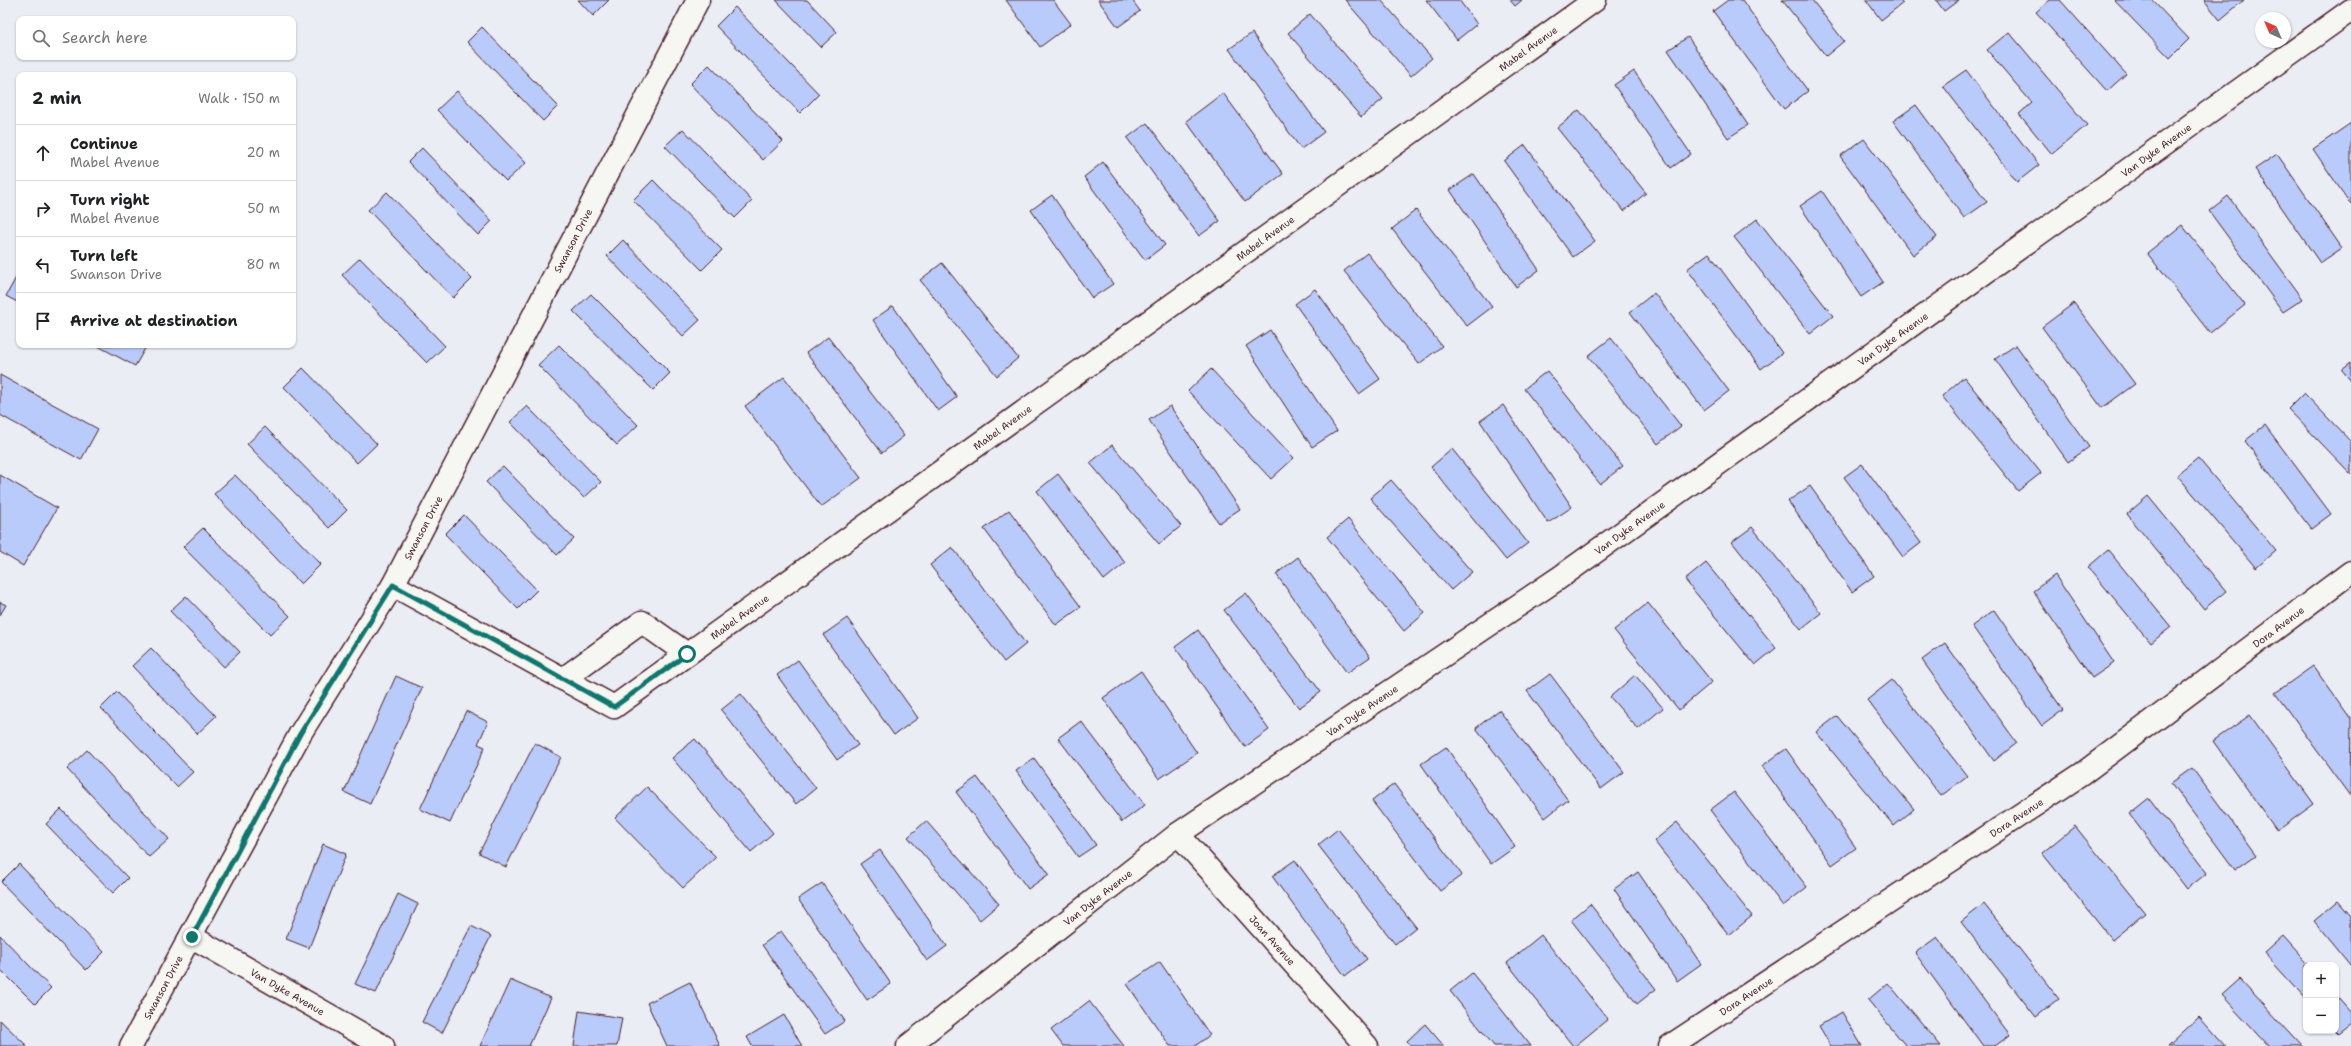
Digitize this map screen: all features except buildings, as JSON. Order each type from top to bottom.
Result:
[{"type":"street","name":"Swanson Drive","points":[[132,1046],[300,734],[393,585],[698,0]]},
{"type":"street","name":"Mabel Avenue","points":[[393,585],[614,707],[1595,0]]},
{"type":"street","name":"Van Dyke Avenue","points":[[908,1046],[1178,834],[1559,578],[2351,10]]},
{"type":"street","name":"Dora Avenue","points":[[1670,1046],[2082,774],[2351,572]]},
{"type":"street","points":[[564,679],[642,622],[687,654]]},
{"type":"street","name":"Joan Avenue","points":[[1178,834],[1367,1046]]},
{"type":"street","name":"Van Dyke Avenue","points":[[192,937],[383,1046]]},
{"type":"route","points":[[192,937],[300,734],[393,585],[614,707],[687,654]]}]
